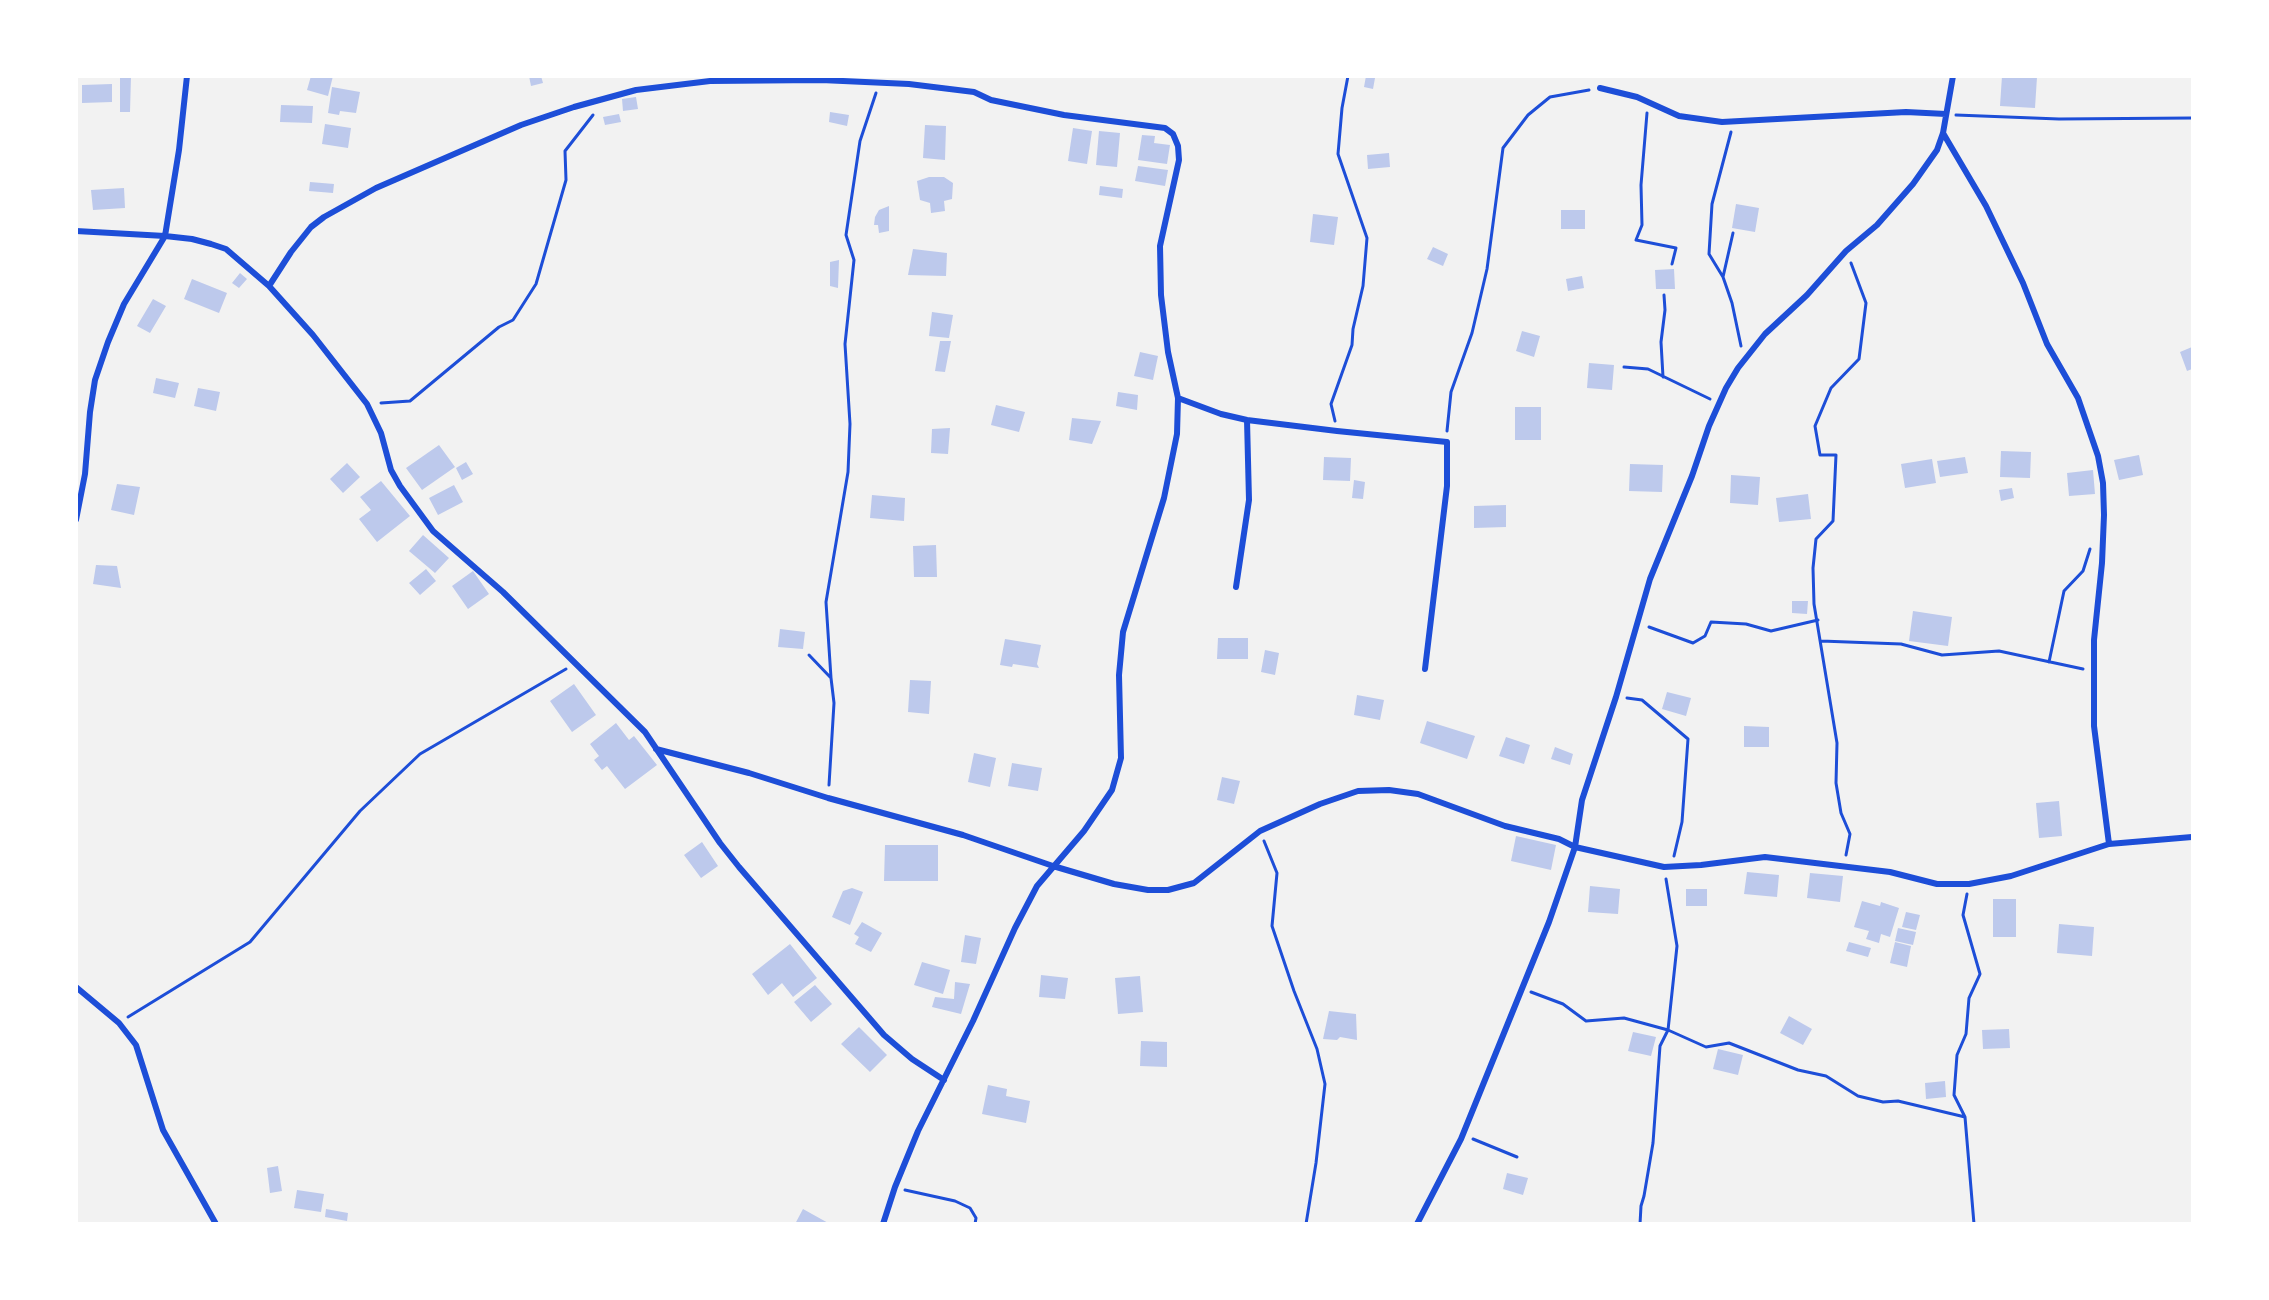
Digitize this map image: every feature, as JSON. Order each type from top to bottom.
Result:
[{"type":"street","points":[[76,520],[85,474],[95,380],[124,304],[165,236],[179,150],[187,76]]},
{"type":"street","points":[[1417,1224],[1463,1135],[1549,922],[1575,847],[1582,800],[1616,697],[1650,579],[1719,404],[1738,368],[1765,334],[1807,295],[1846,252],[1877,225],[1913,184],[1936,150],[1943,134],[1953,76]]},
{"type":"street","points":[[269,286],[311,227],[376,188],[521,125],[636,90],[710,81],[880,82],[974,92],[991,100],[1064,115],[1165,128],[1173,134],[1178,146],[1179,160],[1160,246],[1161,295],[1168,352],[1178,398],[1177,434],[1164,498],[1124,632],[1119,675],[1121,758],[1112,790],[1084,831],[1037,886],[1015,928],[973,1021],[918,1131],[883,1224]]},
{"type":"street","points":[[1600,88],[1637,97],[1679,116],[1722,122],[1906,112],[1946,114]]},
{"type":"street","points":[[1943,134],[1986,206],[2023,283],[2047,344],[2078,398],[2098,456],[2103,483],[2104,514],[2102,563],[2094,640],[2094,726],[2109,844]]},
{"type":"street","points":[[76,231],[192,239],[226,249],[269,286],[313,335],[367,404],[381,433],[391,470],[433,531],[502,592],[645,732],[720,843],[884,1035],[912,1059],[944,1080]]},
{"type":"street","points":[[1178,398],[1221,414],[1247,420],[1446,441],[1449,462],[1447,486],[1425,669]]},
{"type":"street","points":[[1236,586],[1249,500],[1247,420]]},
{"type":"street","points":[[656,749],[749,773],[963,836],[1114,884],[1148,890],[1168,890],[1194,883],[1260,831],[1320,804],[1358,791],[1389,790],[1418,794],[1505,826],[1559,839],[1575,847],[1664,867],[1765,857],[1890,872],[1937,885],[1969,884],[2011,876],[2109,844],[2193,837]]},
{"type":"street","points":[[76,987],[119,1023],[136,1045],[163,1130],[216,1224]]},
{"type":"path","points":[[1337,431],[1331,404],[1353,345],[1353,329],[1363,286],[1367,238],[1338,154],[1342,108],[1348,76]]},
{"type":"path","points":[[828,798],[834,703],[826,602],[848,472],[850,424],[844,344],[854,261],[846,235],[860,141],[880,82]]},
{"type":"path","points":[[1446,441],[1451,392],[1472,333],[1487,269],[1503,148],[1528,116],[1550,97],[1600,88]]},
{"type":"path","points":[[367,404],[410,401],[499,327],[513,320],[536,284],[566,180],[565,151],[604,99]]},
{"type":"path","points":[[1648,102],[1641,185],[1642,225],[1636,240],[1676,248],[1672,264]]},
{"type":"path","points":[[1946,114],[2059,119],[2193,118]]},
{"type":"path","points":[[1734,121],[1712,204],[1709,254],[1723,277],[1732,303],[1741,349],[1738,368]]},
{"type":"path","points":[[1723,277],[1733,233]]},
{"type":"path","points":[[1844,866],[1850,834],[1841,813],[1836,783],[1837,743],[1814,604],[1814,559],[1816,539],[1833,521],[1836,455],[1820,455],[1815,426],[1831,388],[1859,359],[1866,303],[1846,252]]},
{"type":"path","points":[[1663,377],[1661,342],[1664,295]]},
{"type":"path","points":[[1624,367],[1648,369],[1719,404]]},
{"type":"path","points":[[2049,662],[2064,591],[2083,571],[2092,539]]},
{"type":"path","points":[[1638,623],[1693,643],[1705,636],[1711,622],[1746,624],[1771,631],[1818,620]]},
{"type":"path","points":[[1821,641],[1901,644],[1942,655],[2000,651],[2093,672]]},
{"type":"path","points":[[809,655],[831,678]]},
{"type":"path","points":[[119,1023],[250,942],[360,811],[420,754],[574,664]]},
{"type":"path","points":[[1616,697],[1642,700],[1688,739],[1682,822],[1676,854],[1664,867],[1677,946],[1668,1030],[1660,1046],[1653,1143],[1641,1206],[1640,1224]]},
{"type":"path","points":[[1260,831],[1277,873],[1272,926],[1294,992],[1317,1049],[1325,1083],[1306,1224]]},
{"type":"path","points":[[1969,884],[1963,915],[1980,974],[1969,998],[1966,1034],[1957,1055],[1954,1095],[1965,1117],[1974,1224]]},
{"type":"path","points":[[1521,989],[1563,1004],[1586,1021],[1624,1018],[1668,1030],[1706,1047],[1729,1043],[1798,1070],[1826,1076],[1858,1096],[1883,1102],[1898,1101],[1965,1117]]},
{"type":"path","points":[[1463,1135],[1518,1157]]},
{"type":"path","points":[[895,1188],[955,1201],[970,1208],[976,1218],[975,1224]]},
{"type":"building","points":[[120,76],[131,76],[130,112],[120,112]]},
{"type":"building","points":[[311,76],[333,76],[328,96],[307,90]]},
{"type":"building","points":[[529,76],[541,76],[543,83],[531,86]]},
{"type":"building","points":[[1366,76],[1375,78],[1373,89],[1364,87]]},
{"type":"building","points":[[2002,76],[2037,77],[2035,108],[2000,106]]},
{"type":"building","points":[[112,84],[112,102],[82,103],[82,85]]},
{"type":"building","points":[[332,87],[360,92],[356,113],[340,111],[339,115],[328,113]]},
{"type":"building","points":[[636,97],[638,109],[623,111],[622,99]]},
{"type":"building","points":[[281,105],[313,106],[312,123],[280,122]]},
{"type":"building","points":[[830,112],[849,115],[847,126],[829,122]]},
{"type":"building","points":[[619,114],[621,122],[605,125],[603,117]]},
{"type":"building","points":[[325,124],[351,128],[348,148],[322,144]]},
{"type":"building","points":[[925,125],[946,126],[945,160],[923,158]]},
{"type":"building","points":[[1073,128],[1092,131],[1087,164],[1068,161]]},
{"type":"building","points":[[1099,131],[1120,133],[1117,167],[1096,165]]},
{"type":"building","points":[[1142,135],[1155,136],[1154,143],[1170,145],[1167,164],[1138,160]]},
{"type":"building","points":[[1389,153],[1390,167],[1368,169],[1367,155]]},
{"type":"building","points":[[1138,166],[1168,170],[1165,186],[1135,181]]},
{"type":"building","points":[[929,177],[944,177],[953,183],[952,199],[944,201],[945,211],[931,213],[930,203],[920,200],[917,181]]},
{"type":"building","points":[[310,182],[334,184],[333,193],[309,191]]},
{"type":"building","points":[[1100,186],[1123,189],[1122,198],[1099,195]]},
{"type":"building","points":[[124,188],[125,208],[93,210],[91,190]]},
{"type":"building","points":[[1736,204],[1759,208],[1755,232],[1732,228]]},
{"type":"building","points":[[889,206],[889,231],[879,233],[878,225],[874,225],[875,217],[879,210]]},
{"type":"building","points":[[1561,210],[1585,210],[1585,229],[1561,229]]},
{"type":"building","points":[[1313,214],[1338,217],[1334,245],[1310,242]]},
{"type":"building","points":[[1433,247],[1448,254],[1443,266],[1427,259]]},
{"type":"building","points":[[913,249],[947,253],[946,276],[908,275]]},
{"type":"building","points":[[839,260],[838,288],[830,286],[830,262]]},
{"type":"building","points":[[1674,269],[1675,289],[1656,289],[1655,270]]},
{"type":"building","points":[[240,273],[247,279],[239,288],[232,283]]},
{"type":"building","points":[[1582,276],[1584,288],[1568,291],[1566,279]]},
{"type":"building","points":[[192,279],[227,293],[219,313],[184,299]]},
{"type":"building","points":[[153,299],[166,306],[150,333],[137,326]]},
{"type":"building","points":[[932,312],[953,315],[949,338],[929,336]]},
{"type":"building","points":[[1522,331],[1540,336],[1534,357],[1516,351]]},
{"type":"building","points":[[940,341],[951,341],[945,372],[935,371]]},
{"type":"building","points":[[2192,347],[2192,369],[2187,371],[2180,352]]},
{"type":"building","points":[[1140,352],[1158,356],[1153,380],[1134,376]]},
{"type":"building","points":[[1589,363],[1614,365],[1612,390],[1587,388]]},
{"type":"building","points":[[156,378],[179,383],[175,398],[153,393]]},
{"type":"building","points":[[198,388],[220,392],[216,411],[194,406]]},
{"type":"building","points":[[1118,392],[1138,395],[1137,410],[1116,406]]},
{"type":"building","points":[[996,405],[1025,412],[1019,432],[991,425]]},
{"type":"building","points":[[1515,407],[1541,407],[1541,440],[1515,440]]},
{"type":"building","points":[[1072,418],[1101,421],[1092,444],[1069,440]]},
{"type":"building","points":[[950,428],[948,454],[931,453],[932,429]]},
{"type":"building","points":[[439,445],[455,467],[422,490],[406,468]]},
{"type":"building","points":[[2001,451],[2031,452],[2030,478],[2000,477]]},
{"type":"building","points":[[2139,455],[2143,475],[2119,480],[2114,460]]},
{"type":"building","points":[[1324,457],[1351,458],[1350,481],[1323,480]]},
{"type":"building","points":[[1965,457],[1968,473],[1940,477],[1937,461]]},
{"type":"building","points":[[1932,459],[1936,483],[1905,488],[1901,464]]},
{"type":"building","points":[[466,462],[473,474],[462,480],[456,468]]},
{"type":"building","points":[[347,463],[360,477],[343,493],[330,479]]},
{"type":"building","points":[[1630,464],[1663,465],[1662,492],[1629,491]]},
{"type":"building","points":[[2093,470],[2095,494],[2069,496],[2067,473]]},
{"type":"building","points":[[1731,475],[1760,477],[1758,505],[1730,503]]},
{"type":"building","points":[[1354,480],[1365,482],[1363,499],[1352,498]]},
{"type":"building","points":[[381,481],[410,516],[377,542],[359,519],[371,510],[360,497]]},
{"type":"building","points":[[117,484],[140,487],[134,515],[111,510]]},
{"type":"building","points":[[454,485],[463,502],[438,515],[429,498]]},
{"type":"building","points":[[2012,488],[2014,498],[2001,501],[1999,490]]},
{"type":"building","points":[[1808,494],[1811,519],[1779,522],[1776,498]]},
{"type":"building","points":[[872,495],[905,498],[904,521],[870,518]]},
{"type":"building","points":[[1506,505],[1506,527],[1474,528],[1474,506]]},
{"type":"building","points":[[423,535],[449,558],[435,573],[409,551]]},
{"type":"building","points":[[936,545],[937,577],[914,577],[913,546]]},
{"type":"building","points":[[96,565],[117,566],[121,588],[93,584]]},
{"type":"building","points":[[426,569],[436,581],[420,595],[409,583]]},
{"type":"building","points":[[473,571],[489,594],[468,609],[452,586]]},
{"type":"building","points":[[1792,601],[1808,601],[1807,614],[1792,613]]},
{"type":"building","points":[[1913,611],[1952,617],[1948,646],[1909,641]]},
{"type":"building","points":[[780,629],[805,632],[803,649],[778,647]]},
{"type":"building","points":[[1218,638],[1248,638],[1248,659],[1217,659]]},
{"type":"building","points":[[1005,639],[1041,645],[1037,664],[1039,668],[1013,664],[1012,667],[1000,665]]},
{"type":"building","points":[[1265,650],[1279,653],[1275,675],[1261,672]]},
{"type":"building","points":[[910,680],[931,681],[929,714],[908,712]]},
{"type":"building","points":[[574,684],[596,715],[572,732],[550,701]]},
{"type":"building","points":[[1667,692],[1691,698],[1686,716],[1662,709]]},
{"type":"building","points":[[1357,695],[1384,700],[1380,720],[1354,715]]},
{"type":"building","points":[[1427,721],[1475,736],[1467,759],[1420,743]]},
{"type":"building","points":[[616,723],[629,740],[634,736],[657,765],[625,789],[607,766],[602,770],[594,760],[599,756],[590,744]]},
{"type":"building","points":[[1744,726],[1769,727],[1769,747],[1744,747]]},
{"type":"building","points":[[1506,737],[1530,745],[1524,764],[1499,756]]},
{"type":"building","points":[[1555,747],[1573,754],[1570,765],[1551,759]]},
{"type":"building","points":[[974,753],[996,758],[990,787],[968,782]]},
{"type":"building","points":[[1012,763],[1042,768],[1038,791],[1008,786]]},
{"type":"building","points":[[1222,777],[1240,781],[1234,804],[1217,800]]},
{"type":"building","points":[[2059,801],[2062,836],[2039,838],[2036,803]]},
{"type":"building","points":[[1516,836],[1556,845],[1551,870],[1511,861]]},
{"type":"building","points":[[702,842],[718,866],[701,878],[684,855]]},
{"type":"building","points":[[885,845],[938,845],[938,881],[884,881]]},
{"type":"building","points":[[1747,872],[1779,875],[1777,897],[1744,894]]},
{"type":"building","points":[[1810,873],[1843,876],[1840,902],[1807,898]]},
{"type":"building","points":[[1590,886],[1620,889],[1618,914],[1588,912]]},
{"type":"building","points":[[852,888],[863,892],[850,925],[832,917],[843,891]]},
{"type":"building","points":[[1686,889],[1707,889],[1707,906],[1686,906]]},
{"type":"building","points":[[1993,899],[2016,899],[2016,937],[1993,937]]},
{"type":"building","points":[[1862,901],[1880,906],[1881,902],[1899,908],[1890,937],[1881,934],[1879,943],[1866,939],[1869,931],[1854,927]]},
{"type":"building","points":[[1906,912],[1920,915],[1916,930],[1902,927]]},
{"type":"building","points":[[862,922],[882,933],[871,952],[855,944],[859,937],[854,934]]},
{"type":"building","points":[[2059,924],[2094,927],[2092,956],[2057,953]]},
{"type":"building","points":[[1898,928],[1916,932],[1913,945],[1895,941]]},
{"type":"building","points":[[965,935],[981,938],[976,964],[961,962]]},
{"type":"building","points":[[1849,942],[1871,948],[1868,957],[1846,951]]},
{"type":"building","points":[[1895,942],[1911,946],[1907,967],[1890,963]]},
{"type":"building","points":[[790,944],[817,978],[793,997],[782,983],[768,995],[752,974]]},
{"type":"building","points":[[922,962],[950,970],[943,994],[914,985]]},
{"type":"building","points":[[1041,975],[1068,978],[1065,999],[1039,997]]},
{"type":"building","points":[[1140,976],[1143,1012],[1118,1014],[1115,978]]},
{"type":"building","points":[[955,982],[970,984],[961,1014],[932,1007],[935,997],[954,999]]},
{"type":"building","points":[[815,985],[832,1004],[811,1022],[794,1002]]},
{"type":"building","points":[[1329,1011],[1356,1014],[1357,1040],[1340,1037],[1337,1040],[1323,1039]]},
{"type":"building","points":[[1789,1016],[1812,1029],[1803,1045],[1780,1033]]},
{"type":"building","points":[[859,1027],[887,1055],[870,1072],[841,1044]]},
{"type":"building","points":[[2009,1029],[2010,1048],[1983,1049],[1982,1030]]},
{"type":"building","points":[[1633,1032],[1656,1037],[1651,1056],[1628,1051]]},
{"type":"building","points":[[1141,1041],[1167,1042],[1167,1067],[1140,1066]]},
{"type":"building","points":[[1718,1049],[1743,1055],[1738,1075],[1713,1069]]},
{"type":"building","points":[[1945,1081],[1946,1097],[1926,1099],[1925,1083]]},
{"type":"building","points":[[988,1085],[1007,1089],[1006,1096],[1030,1101],[1026,1123],[982,1114]]},
{"type":"building","points":[[278,1166],[282,1191],[270,1193],[267,1168]]},
{"type":"building","points":[[1507,1173],[1528,1178],[1523,1195],[1503,1189]]},
{"type":"building","points":[[297,1190],[324,1194],[321,1212],[294,1208]]},
{"type":"building","points":[[326,1209],[348,1213],[347,1221],[325,1217]]},
{"type":"building","points":[[803,1209],[830,1224],[795,1224]]}]
